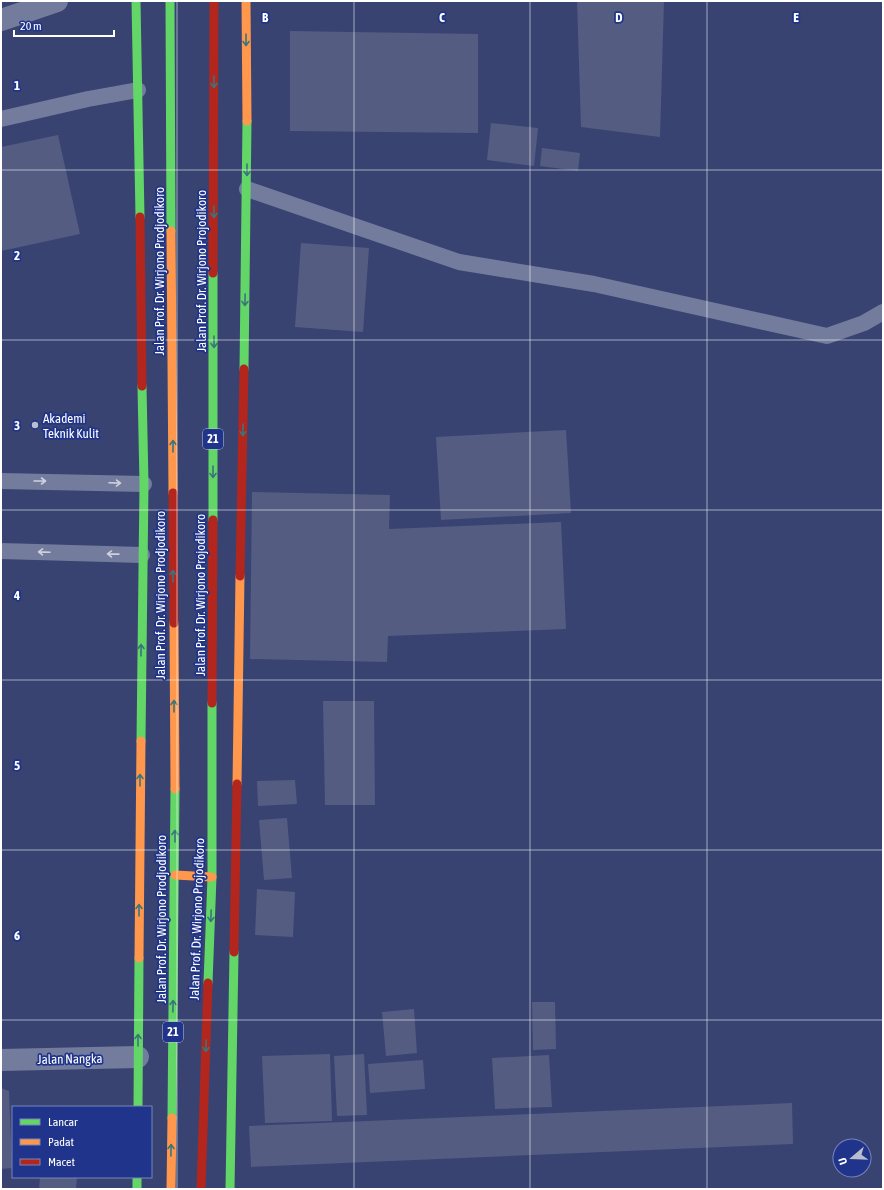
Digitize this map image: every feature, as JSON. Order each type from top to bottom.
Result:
[{"type":"main road","points":[[136,1],[144,484],[142,555],[138,1106]]},
{"type":"main road","name":"Jalan Prof. Dr. Wirjono Prodjodikoro","points":[[170,1],[175,875],[171,1189]]},
{"type":"main road","name":"Jalan Prof. Dr. Wirjono Projodikoro","points":[[201,1189],[212,877],[214,1]]},
{"type":"main road","points":[[230,1189],[247,189],[246,1]]},
{"type":"main road","points":[[175,875],[212,877]]},
{"type":"main road","points":[[137,1178],[137,1189]]},
{"type":"street","points":[[1,20],[57,1]]},
{"type":"street","name":"Jalan Nangka","points":[[1,1060],[138,1057]]},
{"type":"lane","points":[[1,119],[88,99],[138,90]]},
{"type":"lane","points":[[247,189],[459,262],[594,284],[827,336],[864,323],[883,312]]},
{"type":"lane","points":[[1,481],[144,484]]},
{"type":"lane","points":[[1,551],[142,555]]},
{"type":"building","points":[[577,1],[664,1],[660,137],[581,127]]},
{"type":"building","points":[[290,31],[478,34],[478,133],[290,131]]},
{"type":"building","points":[[491,123],[538,128],[534,166],[487,160]]},
{"type":"building","points":[[58,135],[80,234],[1,251],[1,147]]},
{"type":"building","points":[[542,148],[580,153],[578,171],[540,166]]},
{"type":"building","points":[[301,243],[369,248],[363,332],[295,327]]},
{"type":"building","points":[[566,430],[571,513],[441,520],[436,437]]},
{"type":"building","points":[[252,492],[390,495],[389,529],[561,522],[566,629],[388,636],[387,662],[250,659]]},
{"type":"building","points":[[323,701],[374,701],[375,805],[325,805]]},
{"type":"building","points":[[295,780],[297,804],[258,806],[257,781]]},
{"type":"building","points":[[287,818],[292,878],[264,880],[259,820]]},
{"type":"building","points":[[257,889],[295,892],[293,937],[255,935]]},
{"type":"building","points":[[532,1002],[555,1002],[556,1049],[533,1050]]},
{"type":"building","points":[[414,1009],[417,1053],[386,1056],[382,1012]]},
{"type":"building","points":[[330,1054],[332,1121],[265,1123],[262,1056]]},
{"type":"building","points":[[364,1054],[367,1115],[337,1116],[334,1056]]},
{"type":"building","points":[[549,1055],[552,1107],[495,1109],[492,1058]]},
{"type":"building","points":[[423,1060],[425,1089],[370,1093],[368,1064]]},
{"type":"building","points":[[1,1088],[9,1091],[12,1168],[1,1169]]},
{"type":"building","points":[[792,1103],[793,1144],[251,1167],[249,1126]]},
{"type":"building","points":[[40,1178],[77,1178],[76,1189],[39,1189]]},
{"type":"traffic: fast","points":[[136,1],[140,217]]},
{"type":"traffic: fast","points":[[170,1],[171,231]]},
{"type":"traffic: fast","points":[[244,369],[247,121]]},
{"type":"traffic: fast","points":[[213,273],[213,520]]},
{"type":"traffic: fast","points":[[141,741],[144,484],[142,386]]},
{"type":"traffic: fast","points":[[208,983],[212,877],[212,703]]},
{"type":"traffic: fast","points":[[172,1118],[175,789]]},
{"type":"traffic: fast","points":[[230,1189],[234,952]]},
{"type":"traffic: fast","points":[[138,1106],[139,958]]},
{"type":"traffic: fast","points":[[137,1178],[137,1189]]},
{"type":"traffic: slow","points":[[246,1],[247,121]]},
{"type":"traffic: slow","points":[[171,231],[173,493]]},
{"type":"traffic: slow","points":[[237,784],[240,576]]},
{"type":"traffic: slow","points":[[174,623],[175,789]]},
{"type":"traffic: slow","points":[[139,958],[141,741]]},
{"type":"traffic: slow","points":[[175,875],[212,877]]},
{"type":"traffic: slow","points":[[171,1189],[172,1118]]},
{"type":"traffic: jam","points":[[213,273],[214,1]]},
{"type":"traffic: jam","points":[[140,217],[142,386]]},
{"type":"traffic: jam","points":[[240,576],[244,369]]},
{"type":"traffic: jam","points":[[173,493],[174,623]]},
{"type":"traffic: jam","points":[[212,703],[213,520]]},
{"type":"traffic: jam","points":[[234,952],[237,784]]},
{"type":"traffic: jam","points":[[201,1189],[208,983]]},
{"type":"place","name":"Akademi Teknik Kulit","points":[[35,425]]}]
